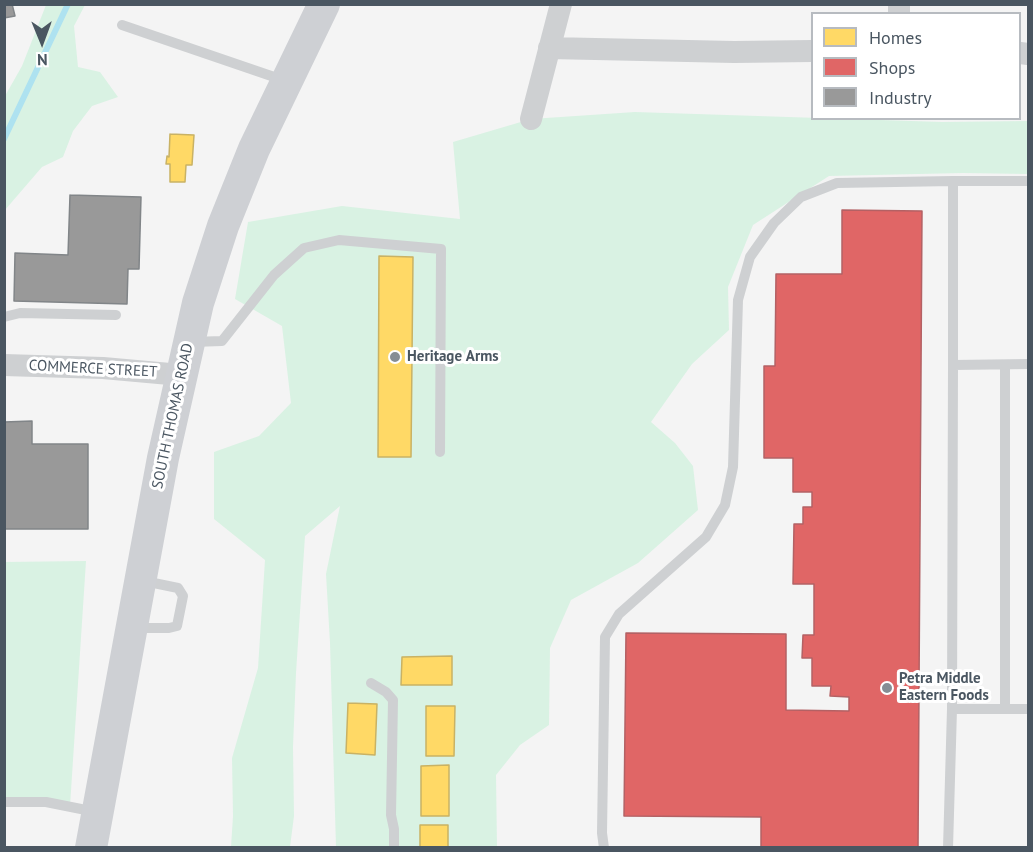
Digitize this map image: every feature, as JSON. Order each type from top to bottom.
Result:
[{"type":"street","name":"SOUTH THOMAS ROAD","points":[[91,848],[163,458],[198,303],[223,226],[254,149],[324,4]]},
{"type":"street","points":[[531,118],[561,4]]},
{"type":"street","points":[[549,48],[734,52],[811,51]]},
{"type":"street","name":"COMMERCE STREET","points":[[4,365],[103,368],[181,375]]},
{"type":"lane","points":[[122,25],[286,81]]},
{"type":"lane","points":[[948,848],[952,709],[953,181]]},
{"type":"lane","points":[[604,848],[602,832],[605,637],[619,614],[706,537],[725,505],[734,467],[738,300],[750,257],[774,223],[801,197],[837,183],[1029,181]]},
{"type":"lane","points":[[189,342],[222,341],[274,275],[304,248],[339,240],[441,249],[440,452]]},
{"type":"lane","points":[[4,317],[20,313],[116,315]]},
{"type":"lane","points":[[953,365],[1029,364]]},
{"type":"lane","points":[[1005,365],[1005,710]]},
{"type":"lane","points":[[132,628],[177,626],[183,596],[178,588],[140,581]]},
{"type":"lane","points":[[371,682],[393,700],[391,815],[394,848]]},
{"type":"lane","points":[[952,709],[1029,710]]},
{"type":"lane","points":[[4,802],[45,802],[96,812]]},
{"type":"green space","points":[[46,5],[85,5],[74,26],[78,67],[100,72],[118,97],[92,106],[73,131],[63,157],[42,167],[5,210],[5,96],[22,66]]},
{"type":"green space","points":[[635,112],[811,118],[811,120],[1028,121],[1028,174],[829,176],[753,225],[728,287],[729,330],[692,364],[651,422],[675,443],[693,466],[698,510],[638,563],[571,600],[550,648],[549,725],[520,745],[496,775],[497,847],[336,847],[326,574],[340,506],[305,536],[293,747],[294,816],[290,847],[231,847],[232,758],[258,668],[265,560],[214,519],[214,452],[259,436],[291,403],[282,326],[235,299],[248,222],[342,206],[460,219],[453,142],[531,119]]},
{"type":"green space","points":[[86,561],[70,806],[5,802],[4,562]]},
{"type":"building: Homes","points":[[170,134],[194,135],[192,165],[186,165],[185,182],[170,182],[170,164],[166,164],[167,156],[169,157]]},
{"type":"building: Homes","name":"Heritage Arms","points":[[379,256],[413,257],[411,457],[378,457]]},
{"type":"building: Homes","points":[[452,656],[452,685],[401,685],[402,657]]},
{"type":"building: Homes","points":[[348,703],[377,704],[375,755],[346,753]]},
{"type":"building: Homes","points":[[426,706],[455,706],[454,756],[426,756]]},
{"type":"building: Homes","points":[[449,765],[449,816],[421,816],[421,766]]},
{"type":"building: Homes","points":[[420,825],[448,825],[448,848],[420,848]]},
{"type":"building: Shops","points":[[842,210],[922,211],[918,848],[761,848],[761,817],[624,816],[626,633],[786,634],[786,710],[849,711],[849,697],[830,696],[831,686],[812,686],[812,658],[802,658],[803,635],[814,635],[814,584],[793,584],[794,524],[803,524],[803,507],[812,507],[812,492],[793,492],[793,458],[764,458],[764,366],[775,366],[776,274],[842,274]]},
{"type":"building: Industry","points":[[4,4],[12,4],[15,16],[4,18]]},
{"type":"building: Industry","points":[[70,195],[141,197],[139,269],[128,269],[127,304],[14,301],[15,253],[68,255]]},
{"type":"building: Industry","points":[[32,421],[32,444],[88,444],[88,529],[4,529],[4,422]]},
{"type":"waterway","points":[[4,139],[68,4]]},
{"type":"place","name":"Heritage Arms","points":[[395,357]]},
{"type":"place","name":"Petra Middle Eastern Foods","points":[[887,688]]}]
